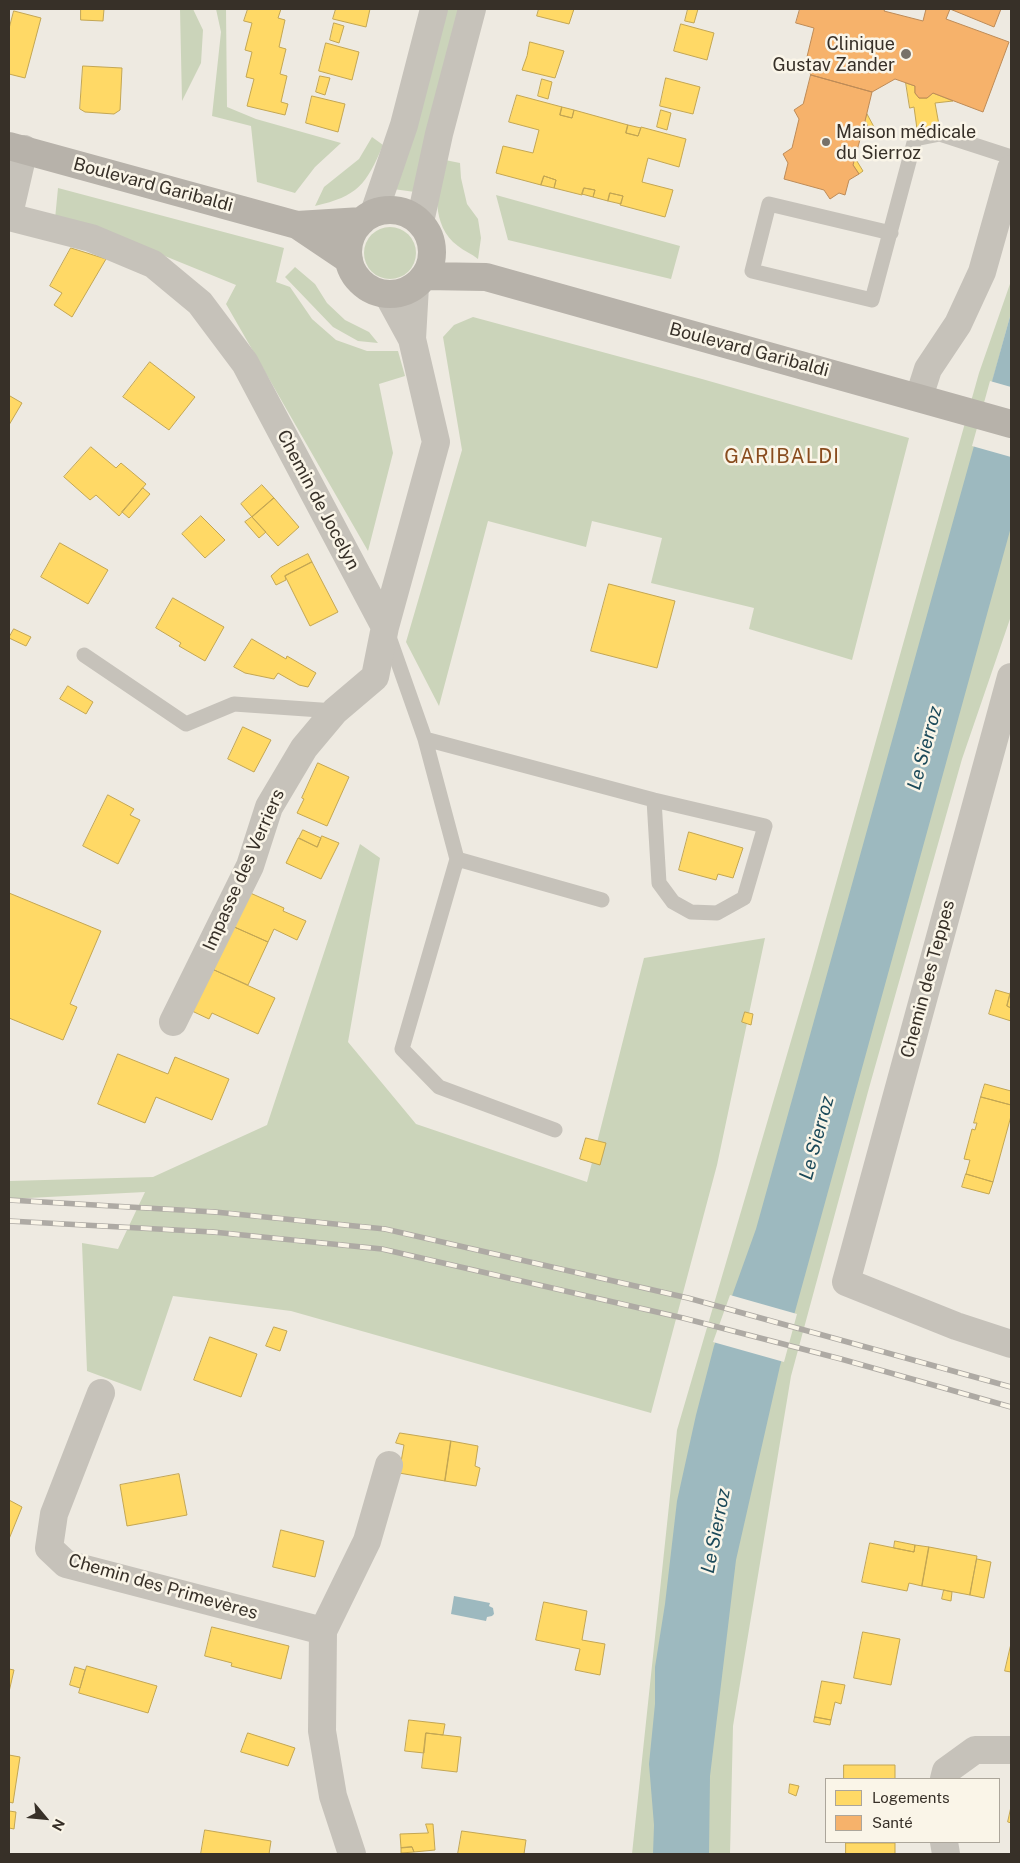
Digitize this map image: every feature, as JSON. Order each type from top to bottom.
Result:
[{"type":"main road","name":"Boulevard Garibaldi","points":[[16,148],[297,225],[349,260]]},
{"type":"main road","points":[[386,210],[398,210],[410,214],[420,222],[426,229],[432,246],[433,257],[430,267],[420,281],[402,293],[388,295],[374,292],[362,284],[354,273],[349,260],[349,246],[353,232],[368,217],[386,210]]},
{"type":"main road","name":"Boulevard Garibaldi","points":[[297,225],[368,217]]},
{"type":"main road","name":"Boulevard Garibaldi","points":[[432,246],[486,277],[1011,424]]},
{"type":"main road","name":"Boulevard Garibaldi","points":[[420,281],[486,277]]},
{"type":"street","points":[[368,217],[404,125],[434,9]]},
{"type":"street","points":[[420,222],[439,134],[472,9]]},
{"type":"street","name":"Chemin de Jocelyn","points":[[16,148],[9,215],[91,238],[153,264],[200,303],[245,364],[385,628]]},
{"type":"street","points":[[919,397],[928,369],[958,324],[982,272],[1011,169]]},
{"type":"street","points":[[412,339],[420,281]]},
{"type":"street","points":[[385,628],[436,442],[412,339],[388,295]]},
{"type":"street","name":"Impasse des Verriers","points":[[173,1022],[250,866],[269,807],[304,748],[335,711],[375,677],[385,628]]},
{"type":"street","name":"Chemin des Teppes","points":[[1011,677],[846,1282],[956,1326],[1011,1344]]},
{"type":"street","name":"Chemin des Primevères","points":[[100,1393],[54,1514],[49,1548],[66,1564],[323,1631]]},
{"type":"street","points":[[352,1854],[333,1796],[322,1731],[323,1631],[367,1541],[389,1465]]},
{"type":"street","points":[[944,1778],[946,1771],[975,1750],[1011,1750]]},
{"type":"lane","points":[[891,233],[769,204],[752,272],[872,300],[891,233],[915,140],[940,134],[1011,157]]},
{"type":"lane","points":[[385,628],[425,739],[457,859],[402,1049],[439,1087],[555,1130]]},
{"type":"lane","points":[[84,655],[186,724],[234,704],[335,711]]},
{"type":"lane","points":[[425,739],[654,800],[765,826],[744,898],[717,913],[691,912],[673,902],[659,883],[654,800]]},
{"type":"lane","points":[[457,859],[602,900]]},
{"type":"green space","points":[[180,9],[193,9],[203,30],[201,63],[182,101]]},
{"type":"green space","points":[[216,9],[226,9],[227,107],[256,119],[341,143],[315,167],[295,193],[257,182],[251,126],[212,116],[221,32]]},
{"type":"green space","points":[[440,9],[463,9],[415,192],[393,189]]},
{"type":"green space","points":[[372,137],[383,145],[371,170],[359,187],[341,198],[315,206],[324,187],[359,159]]},
{"type":"green space","points":[[440,159],[460,163],[461,178],[467,204],[478,219],[481,238],[478,259],[458,246],[443,228],[437,206]]},
{"type":"green space","points":[[58,188],[284,248],[276,282],[290,287],[312,319],[336,340],[367,351],[398,351],[405,376],[379,384],[393,453],[368,551],[226,304],[236,285],[155,252],[55,219]]},
{"type":"green space","points":[[496,195],[680,246],[671,279],[508,240]]},
{"type":"green space","points":[[390,227],[404,231],[412,239],[416,253],[412,267],[404,275],[390,279],[376,275],[368,267],[364,253],[368,239],[376,231]]},
{"type":"green space","points":[[295,267],[315,284],[327,303],[345,320],[369,332],[378,343],[358,341],[333,327],[285,277]]},
{"type":"green space","points":[[1011,281],[1011,313],[975,445],[1011,456],[1011,616],[962,759],[869,1088],[791,1376],[733,1726],[730,1854],[632,1854],[677,1430],[810,976],[979,373]]},
{"type":"green space","points":[[473,317],[909,438],[852,660],[749,629],[754,608],[651,583],[662,538],[592,521],[586,547],[488,521],[439,706],[406,642],[462,450],[443,337],[454,325]]},
{"type":"green space","points":[[360,844],[380,858],[348,1042],[416,1124],[587,1182],[644,958],[765,938],[717,1165],[651,1413],[291,1311],[173,1296],[141,1391],[87,1371],[82,1243],[118,1249],[145,1192],[9,1199],[9,1181],[153,1177],[267,1125]]},
{"type":"water","name":"Le Sierroz","points":[[1011,313],[1011,527],[780,1366],[736,1560],[710,1776],[709,1854],[653,1854],[654,1825],[649,1764],[655,1704],[655,1667],[665,1604],[677,1501],[696,1415],[714,1346],[756,1229]]},
{"type":"water","points":[[454,1596],[490,1603],[489,1606],[493,1608],[494,1614],[487,1617],[486,1621],[451,1614]]},
{"type":"pier","points":[[990,381],[1011,387],[1011,457],[972,446]]},
{"type":"pier","points":[[730,1295],[797,1314],[784,1362],[713,1342]]},
{"type":"building: Logements","points":[[81,9],[104,9],[103,21],[81,20]]},
{"type":"building: Logements","points":[[248,9],[281,9],[278,18],[285,20],[279,47],[286,49],[280,74],[287,76],[281,102],[288,104],[285,115],[247,106],[254,79],[246,77],[252,52],[245,50],[252,23],[244,21]]},
{"type":"building: Logements","points":[[336,9],[370,9],[366,27],[333,19]]},
{"type":"building: Logements","points":[[539,9],[574,9],[569,24],[537,16]]},
{"type":"building: Logements","points":[[688,9],[698,9],[694,23],[685,21]]},
{"type":"building: Logements","points":[[14,11],[41,18],[25,78],[9,74],[9,29]]},
{"type":"building: Logements","points":[[334,23],[344,26],[339,43],[330,40]]},
{"type":"building: Logements","points":[[681,24],[714,33],[707,60],[674,51]]},
{"type":"building: Logements","points":[[530,42],[564,51],[555,78],[522,70]]},
{"type":"building: Logements","points":[[326,43],[359,52],[352,80],[319,71]]},
{"type":"building: Logements","points":[[83,66],[122,68],[120,110],[114,114],[85,112],[80,109]]},
{"type":"building: Logements","points":[[320,76],[330,78],[325,95],[316,92]]},
{"type":"building: Logements","points":[[666,78],[700,87],[693,114],[660,106]]},
{"type":"building: Logements","points":[[542,79],[552,82],[548,99],[538,96]]},
{"type":"building: Logements","points":[[906,83],[915,86],[915,93],[919,98],[927,98],[933,93],[953,101],[935,103],[939,125],[917,129],[914,107],[910,108]]},
{"type":"building: Logements","points":[[517,95],[562,107],[560,115],[572,118],[574,110],[628,125],[626,133],[638,136],[641,127],[686,139],[679,167],[648,158],[642,182],[673,190],[665,217],[620,205],[623,196],[610,193],[608,201],[593,197],[595,190],[584,188],[582,195],[554,188],[556,180],[544,176],[541,185],[496,173],[503,146],[533,153],[539,130],[509,122]]},
{"type":"building: Logements","points":[[312,96],[345,104],[338,132],[306,123]]},
{"type":"building: Logements","points":[[562,107],[574,110],[572,118],[560,115]]},
{"type":"building: Logements","points":[[661,110],[671,113],[667,130],[657,127]]},
{"type":"building: Logements","points":[[867,114],[874,127],[870,130],[865,121]]},
{"type":"building: Logements","points":[[628,125],[641,128],[638,136],[626,133]]},
{"type":"building: Logements","points":[[855,158],[863,171],[859,174],[853,165]]},
{"type":"building: Logements","points":[[544,176],[556,180],[554,188],[541,185]]},
{"type":"building: Logements","points":[[584,188],[595,190],[593,197],[582,194]]},
{"type":"building: Logements","points":[[610,193],[623,196],[621,204],[608,201]]},
{"type":"building: Logements","points":[[71,248],[106,259],[72,317],[54,305],[62,293],[50,286]]},
{"type":"building: Logements","points":[[150,362],[195,397],[169,430],[123,397]]},
{"type":"building: Logements","points":[[10,396],[22,403],[9,425],[9,399]]},
{"type":"building: Logements","points":[[91,447],[116,468],[121,463],[146,484],[119,516],[96,495],[90,500],[64,477]]},
{"type":"building: Logements","points":[[262,485],[274,498],[252,517],[241,504]]},
{"type":"building: Logements","points":[[143,488],[150,494],[129,518],[122,512]]},
{"type":"building: Logements","points":[[274,498],[299,527],[278,546],[252,517]]},
{"type":"building: Logements","points":[[201,516],[225,540],[205,558],[182,534]]},
{"type":"building: Logements","points":[[252,517],[266,532],[259,538],[245,522]]},
{"type":"building: Logements","points":[[60,543],[108,570],[88,604],[41,577]]},
{"type":"building: Logements","points":[[308,554],[312,562],[285,576],[286,580],[276,585],[271,576],[280,568]]},
{"type":"building: Logements","points":[[312,562],[338,612],[310,626],[285,576]]},
{"type":"building: Logements","points":[[609,584],[675,601],[657,668],[591,651]]},
{"type":"building: Logements","points":[[173,598],[224,627],[205,661],[179,646],[181,643],[156,628]]},
{"type":"building: Logements","points":[[14,629],[31,637],[26,646],[9,638]]},
{"type":"building: Logements","points":[[252,639],[286,659],[287,656],[316,673],[308,687],[299,685],[278,673],[274,679],[245,673],[234,667]]},
{"type":"building: Logements","points":[[68,686],[93,702],[86,714],[60,699]]},
{"type":"building: Logements","points":[[243,727],[271,740],[254,772],[228,759]]},
{"type":"building: Logements","points":[[318,763],[349,777],[327,826],[297,813]]},
{"type":"building: Logements","points":[[108,795],[134,809],[130,815],[140,820],[118,864],[83,846]]},
{"type":"building: Logements","points":[[303,830],[321,838],[317,847],[299,838]]},
{"type":"building: Logements","points":[[689,832],[743,848],[733,878],[718,874],[716,880],[679,870]]},
{"type":"building: Logements","points":[[322,836],[339,843],[321,879],[286,863],[298,838],[317,847]]},
{"type":"building: Logements","points":[[248,892],[284,908],[283,911],[306,921],[297,940],[274,929],[268,942],[232,926]]},
{"type":"building: Logements","points":[[9,893],[101,931],[70,1004],[77,1007],[63,1040],[9,1018]]},
{"type":"building: Logements","points":[[232,926],[268,942],[248,985],[212,969]]},
{"type":"building: Logements","points":[[212,969],[275,998],[258,1034],[212,1013],[209,1019],[192,1011]]},
{"type":"building: Logements","points":[[996,990],[1010,994],[1007,1006],[1011,1008],[1011,1021],[989,1014]]},
{"type":"building: Logements","points":[[1011,990],[1011,1008],[1007,1006]]},
{"type":"building: Logements","points":[[745,1012],[753,1014],[751,1025],[742,1022]]},
{"type":"building: Logements","points":[[118,1054],[168,1074],[175,1057],[229,1079],[212,1120],[156,1097],[145,1123],[98,1104]]},
{"type":"building: Logements","points":[[985,1084],[1011,1091],[1011,1105],[981,1097]]},
{"type":"building: Logements","points":[[981,1097],[1011,1105],[1011,1116],[993,1182],[966,1174],[970,1160],[964,1159],[972,1129],[975,1130],[977,1123],[974,1123]]},
{"type":"building: Logements","points":[[586,1138],[606,1143],[600,1165],[580,1159]]},
{"type":"building: Logements","points":[[966,1174],[993,1182],[989,1194],[962,1187]]},
{"type":"building: Logements","points":[[274,1327],[287,1331],[280,1351],[266,1346]]},
{"type":"building: Logements","points":[[210,1337],[257,1354],[241,1397],[194,1380]]},
{"type":"building: Logements","points":[[400,1433],[451,1441],[445,1481],[399,1473],[404,1445],[396,1443]]},
{"type":"building: Logements","points":[[451,1441],[478,1446],[475,1466],[480,1468],[476,1486],[445,1481]]},
{"type":"building: Logements","points":[[179,1474],[187,1515],[127,1526],[120,1485]]},
{"type":"building: Logements","points":[[9,1500],[22,1507],[9,1539]]},
{"type":"building: Logements","points":[[281,1530],[324,1541],[315,1577],[273,1567]]},
{"type":"building: Logements","points":[[895,1541],[915,1545],[914,1552],[894,1548]]},
{"type":"building: Logements","points":[[870,1543],[914,1552],[915,1545],[929,1547],[922,1586],[909,1583],[907,1591],[862,1582]]},
{"type":"building: Logements","points":[[929,1547],[977,1556],[970,1595],[922,1586]]},
{"type":"building: Logements","points":[[977,1559],[991,1562],[984,1598],[970,1595]]},
{"type":"building: Logements","points":[[944,1590],[952,1592],[951,1601],[942,1599]]},
{"type":"building: Logements","points":[[544,1602],[587,1611],[582,1640],[605,1644],[600,1675],[575,1670],[580,1649],[536,1640]]},
{"type":"building: Logements","points":[[212,1627],[289,1646],[281,1679],[231,1666],[232,1663],[205,1656]]},
{"type":"building: Logements","points":[[863,1632],[900,1639],[891,1685],[854,1678]]},
{"type":"building: Logements","points":[[1011,1644],[1011,1672],[1005,1671]]},
{"type":"building: Logements","points":[[87,1666],[157,1686],[148,1713],[79,1693]]},
{"type":"building: Logements","points":[[75,1667],[85,1670],[80,1688],[70,1685]]},
{"type":"building: Logements","points":[[9,1669],[14,1670],[9,1692]]},
{"type":"building: Logements","points":[[822,1681],[845,1685],[841,1704],[835,1702],[831,1720],[815,1717]]},
{"type":"building: Logements","points":[[815,1717],[831,1720],[830,1725],[814,1722]]},
{"type":"building: Logements","points":[[409,1720],[445,1724],[443,1735],[426,1733],[424,1753],[405,1751]]},
{"type":"building: Logements","points":[[248,1733],[295,1748],[288,1766],[241,1752]]},
{"type":"building: Logements","points":[[426,1733],[461,1737],[457,1772],[422,1768]]},
{"type":"building: Logements","points":[[9,1755],[20,1757],[13,1803],[9,1802]]},
{"type":"building: Logements","points":[[844,1765],[895,1765],[895,1778],[844,1778]]},
{"type":"building: Logements","points":[[790,1784],[799,1786],[796,1796],[789,1793]]},
{"type":"building: Logements","points":[[1011,1807],[1011,1823],[1008,1822]]},
{"type":"building: Logements","points":[[9,1811],[16,1812],[14,1829],[9,1828]]},
{"type":"building: Logements","points":[[426,1824],[433,1824],[435,1850],[414,1852],[412,1847],[401,1848],[400,1834],[428,1833]]},
{"type":"building: Logements","points":[[205,1830],[271,1841],[269,1854],[201,1854]]},
{"type":"building: Logements","points":[[462,1831],[526,1840],[524,1854],[458,1854]]},
{"type":"building: Logements","points":[[846,1843],[895,1843],[895,1854],[846,1854]]},
{"type":"building: Logements","points":[[412,1847],[414,1852],[401,1853],[401,1848]]},
{"type":"building: Santé","name":"Clinique Gustav Zander","points":[[800,9],[885,9],[884,11],[923,21],[926,9],[950,9],[946,19],[1009,42],[983,112],[933,93],[927,98],[919,98],[915,93],[915,86],[895,79],[872,92],[811,75],[805,65],[814,28],[796,23]]},
{"type":"building: Santé","points":[[950,9],[1001,9],[994,27]]},
{"type":"building: Santé","name":"Maison médicale du Sierroz","points":[[811,75],[872,92],[865,121],[870,130],[861,136],[853,165],[859,174],[849,180],[845,195],[839,193],[830,199],[824,190],[784,179],[788,163],[783,154],[792,148],[799,119],[794,110],[803,104]]},
{"type":"railway","points":[[9,1200],[215,1212],[385,1229],[688,1298],[1011,1387]]},
{"type":"railway","points":[[9,1221],[213,1232],[382,1249],[683,1318],[841,1359],[1011,1407]]},
{"type":"place","name":"Clinique Gustav Zander","points":[[906,54]]},
{"type":"place","name":"Maison médicale du Sierroz","points":[[826,142]]},
{"type":"district","name":"GARIBALDI","points":[[782,457]]}]
